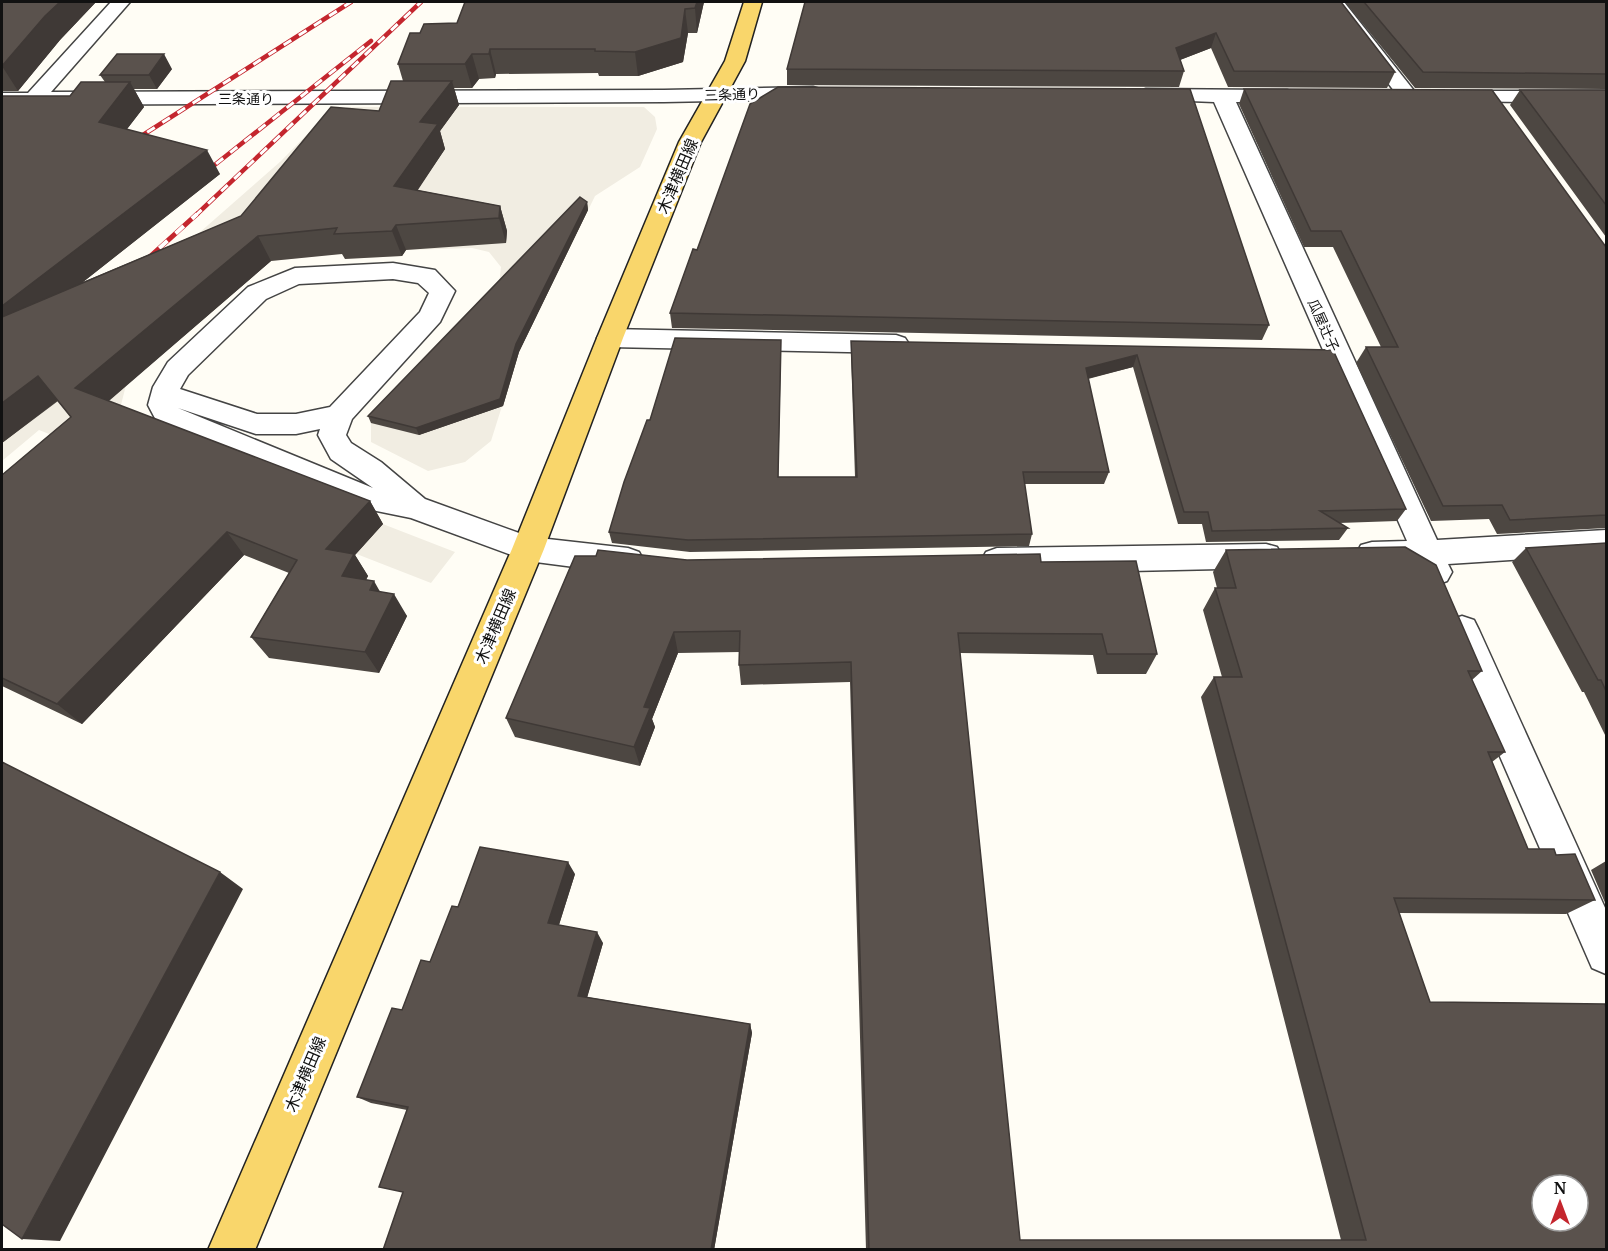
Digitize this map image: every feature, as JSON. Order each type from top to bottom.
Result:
[{"type":"main road","name":"木津横田線","points":[[231,1250],[528,549],[610,338],[690,142],[735,61],[753,2]]},
{"type":"street","points":[[34,99],[121,2]]},
{"type":"street","points":[[1335,2],[1408,96]]},
{"type":"street","name":"三条通り","points":[[2,99],[830,93]]},
{"type":"street","points":[[1127,95],[1303,96]]},
{"type":"street","name":"瓜屋辻子","points":[[1222,95],[1324,351],[1428,554],[1606,954]]},
{"type":"street","points":[[1385,96],[1606,98]]},
{"type":"street","points":[[1491,97],[1504,117]]},
{"type":"street","points":[[414,507],[371,470],[341,451],[332,435],[339,415],[431,316],[442,291],[426,276],[393,271],[306,275],[295,276],[276,284],[257,293],[178,369],[166,387],[162,405],[168,417],[363,498],[414,507],[528,549],[657,564]]},
{"type":"street","points":[[610,338],[917,345]]},
{"type":"street","points":[[165,394],[256,424],[296,424],[339,415]]},
{"type":"street","points":[[1345,555],[1428,554],[1606,542]]},
{"type":"street","points":[[964,562],[1297,556]]},
{"type":"shaded area","points":[[349,107],[644,107],[655,117],[657,129],[640,167],[595,196],[519,352],[491,441],[465,462],[428,471],[371,442],[371,423],[487,303],[499,285],[501,267],[489,252],[472,248],[406,250],[402,256],[345,259],[347,253],[271,261],[126,385],[117,421],[455,552],[431,583],[39,430],[2,461],[2,400],[281,161],[330,111]]},
{"type":"building","points":[[2,2],[60,2],[2,66]]},
{"type":"building","points":[[465,2],[697,2],[695,8],[685,9],[681,38],[635,52],[595,51],[595,49],[490,49],[489,54],[472,54],[465,64],[398,64],[410,33],[420,33],[424,24],[457,23]]},
{"type":"building","points":[[805,2],[1341,2],[1395,72],[1234,71],[1216,33],[1176,48],[1184,71],[787,69]]},
{"type":"building","points":[[1364,2],[1606,2],[1606,74],[1423,72]]},
{"type":"building","points":[[117,54],[164,54],[149,75],[100,75]]},
{"type":"building","points":[[391,81],[452,81],[420,122],[438,124],[394,186],[500,206],[499,218],[396,225],[392,231],[334,234],[337,228],[258,236],[75,388],[370,501],[326,549],[354,554],[342,576],[374,581],[370,590],[394,594],[365,652],[251,637],[297,560],[227,532],[57,704],[2,678],[2,475],[71,417],[38,376],[2,403],[2,317],[241,216],[331,107],[379,111]]},
{"type":"building","points":[[81,82],[130,82],[99,122],[207,150],[2,306],[2,96],[70,96]]},
{"type":"building","points":[[778,87],[1190,89],[1269,325],[670,313],[693,249],[697,250],[750,104]]},
{"type":"building","points":[[1244,89],[1492,90],[1606,247],[1606,515],[1510,520],[1502,505],[1443,506],[1366,347],[1398,347],[1341,231],[1311,231]]},
{"type":"building","points":[[1520,90],[1606,90],[1606,205]]},
{"type":"building","points":[[580,197],[587,202],[516,344],[500,399],[416,428],[368,416]]},
{"type":"building","points":[[675,338],[781,340],[778,477],[857,477],[851,341],[1333,350],[1406,509],[1320,511],[1348,528],[1212,531],[1208,512],[1184,512],[1137,355],[1086,368],[1109,472],[1023,472],[1032,534],[688,540],[609,532],[624,482],[647,420],[650,420]]},
{"type":"building","points":[[1606,543],[1606,691],[1526,548]]},
{"type":"building","points":[[1405,547],[1436,565],[1482,671],[1468,671],[1505,752],[1488,752],[1528,849],[1554,849],[1556,855],[1575,854],[1595,900],[1394,898],[1430,1002],[1605,1004],[1606,1250],[869,1250],[851,662],[739,665],[740,631],[674,632],[644,707],[650,708],[634,747],[506,718],[575,556],[596,556],[598,550],[687,560],[1040,554],[1041,562],[1136,561],[1157,654],[1107,654],[1102,634],[958,633],[1020,1240],[1366,1240],[1214,677],[1242,677],[1215,588],[1236,588],[1226,550]]},
{"type":"building","points":[[2,762],[220,872],[22,1239],[2,1224]]},
{"type":"building","points":[[480,847],[568,862],[548,923],[597,932],[578,996],[750,1024],[711,1250],[383,1250],[403,1192],[379,1187],[408,1107],[357,1097],[392,1008],[402,1010],[421,960],[430,962],[452,906],[458,907]]},
{"type":"railway","points":[[132,142],[351,2]]},
{"type":"railway","points":[[195,216],[421,2]]},
{"type":"railway","points":[[202,175],[371,41]]},
{"type":"railway","points":[[143,263],[197,214]]}]
